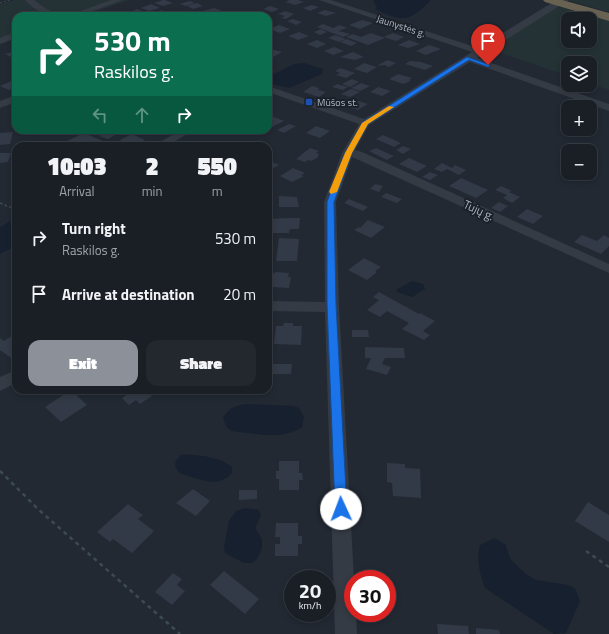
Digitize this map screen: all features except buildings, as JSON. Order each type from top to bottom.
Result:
[{"type":"highway","points":[[559,1],[609,13]]},
{"type":"highway","points":[[559,1],[609,17]]},
{"type":"street","points":[[29,0],[47,12]]},
{"type":"street","points":[[83,12],[119,0]]},
{"type":"street","name":"Jaunystės g.","points":[[323,0],[480,52]]},
{"type":"street","points":[[346,634],[332,307],[330,202],[348,153],[365,123],[559,1]]},
{"type":"street","points":[[0,41],[12,36]]},
{"type":"street","points":[[469,58],[609,108]]},
{"type":"street","points":[[272,90],[365,123]]},
{"type":"street","points":[[0,105],[12,100]]},
{"type":"street","points":[[166,142],[182,134]]},
{"type":"street","name":"Tujų g.","points":[[348,153],[358,154],[609,269]]},
{"type":"street","points":[[272,306],[332,307]]},
{"type":"street","points":[[0,385],[12,378]]},
{"type":"path","points":[[0,3],[10,0]]},
{"type":"path","points":[[0,203],[12,207]]},
{"type":"path","points":[[0,471],[39,510],[180,634]]},
{"type":"path","points":[[586,551],[609,567]]},
{"type":"shaded area","points":[[15,0],[129,0],[94,12],[12,12],[12,40],[0,44],[0,4]]},
{"type":"shaded area","points":[[567,0],[609,0],[609,12]]},
{"type":"shaded area","points":[[561,7],[570,7],[588,12],[561,12],[561,48],[597,48],[597,15],[609,18],[609,90],[597,86],[597,56],[561,56],[561,74],[490,49],[554,9]]},
{"type":"water","points":[[373,0],[431,0],[417,13],[405,18],[399,18],[375,9],[377,7]]},
{"type":"water","points":[[304,63],[323,69],[322,74],[289,88],[272,84],[272,75],[294,64]]},
{"type":"water","points":[[12,220],[12,248],[0,254],[0,227]]},
{"type":"water","points":[[412,281],[423,284],[425,289],[412,297],[397,292],[396,290]]},
{"type":"water","points":[[246,404],[293,406],[299,408],[304,417],[302,427],[286,434],[277,435],[231,431],[226,426],[223,418],[232,408]]},
{"type":"water","points":[[181,455],[201,456],[221,461],[232,467],[232,473],[220,481],[214,482],[200,480],[179,473],[175,466],[176,460]]},
{"type":"water","points":[[245,508],[259,510],[261,515],[255,528],[262,539],[262,548],[257,559],[252,563],[244,563],[225,553],[224,547],[229,521],[236,511]]},
{"type":"water","points":[[494,538],[505,544],[511,560],[526,574],[536,580],[568,585],[575,588],[580,601],[566,633],[554,634],[485,588],[479,567],[479,550],[480,545]]},
{"type":"slow traffic","points":[[333,192],[356,136],[365,123],[391,107]]},
{"type":"place","name":"Mūšos st.","points":[[309,102]]},
{"type":"route","points":[[341,509],[332,304],[330,202],[335,185],[356,136],[365,123],[469,58],[488,65]]}]
